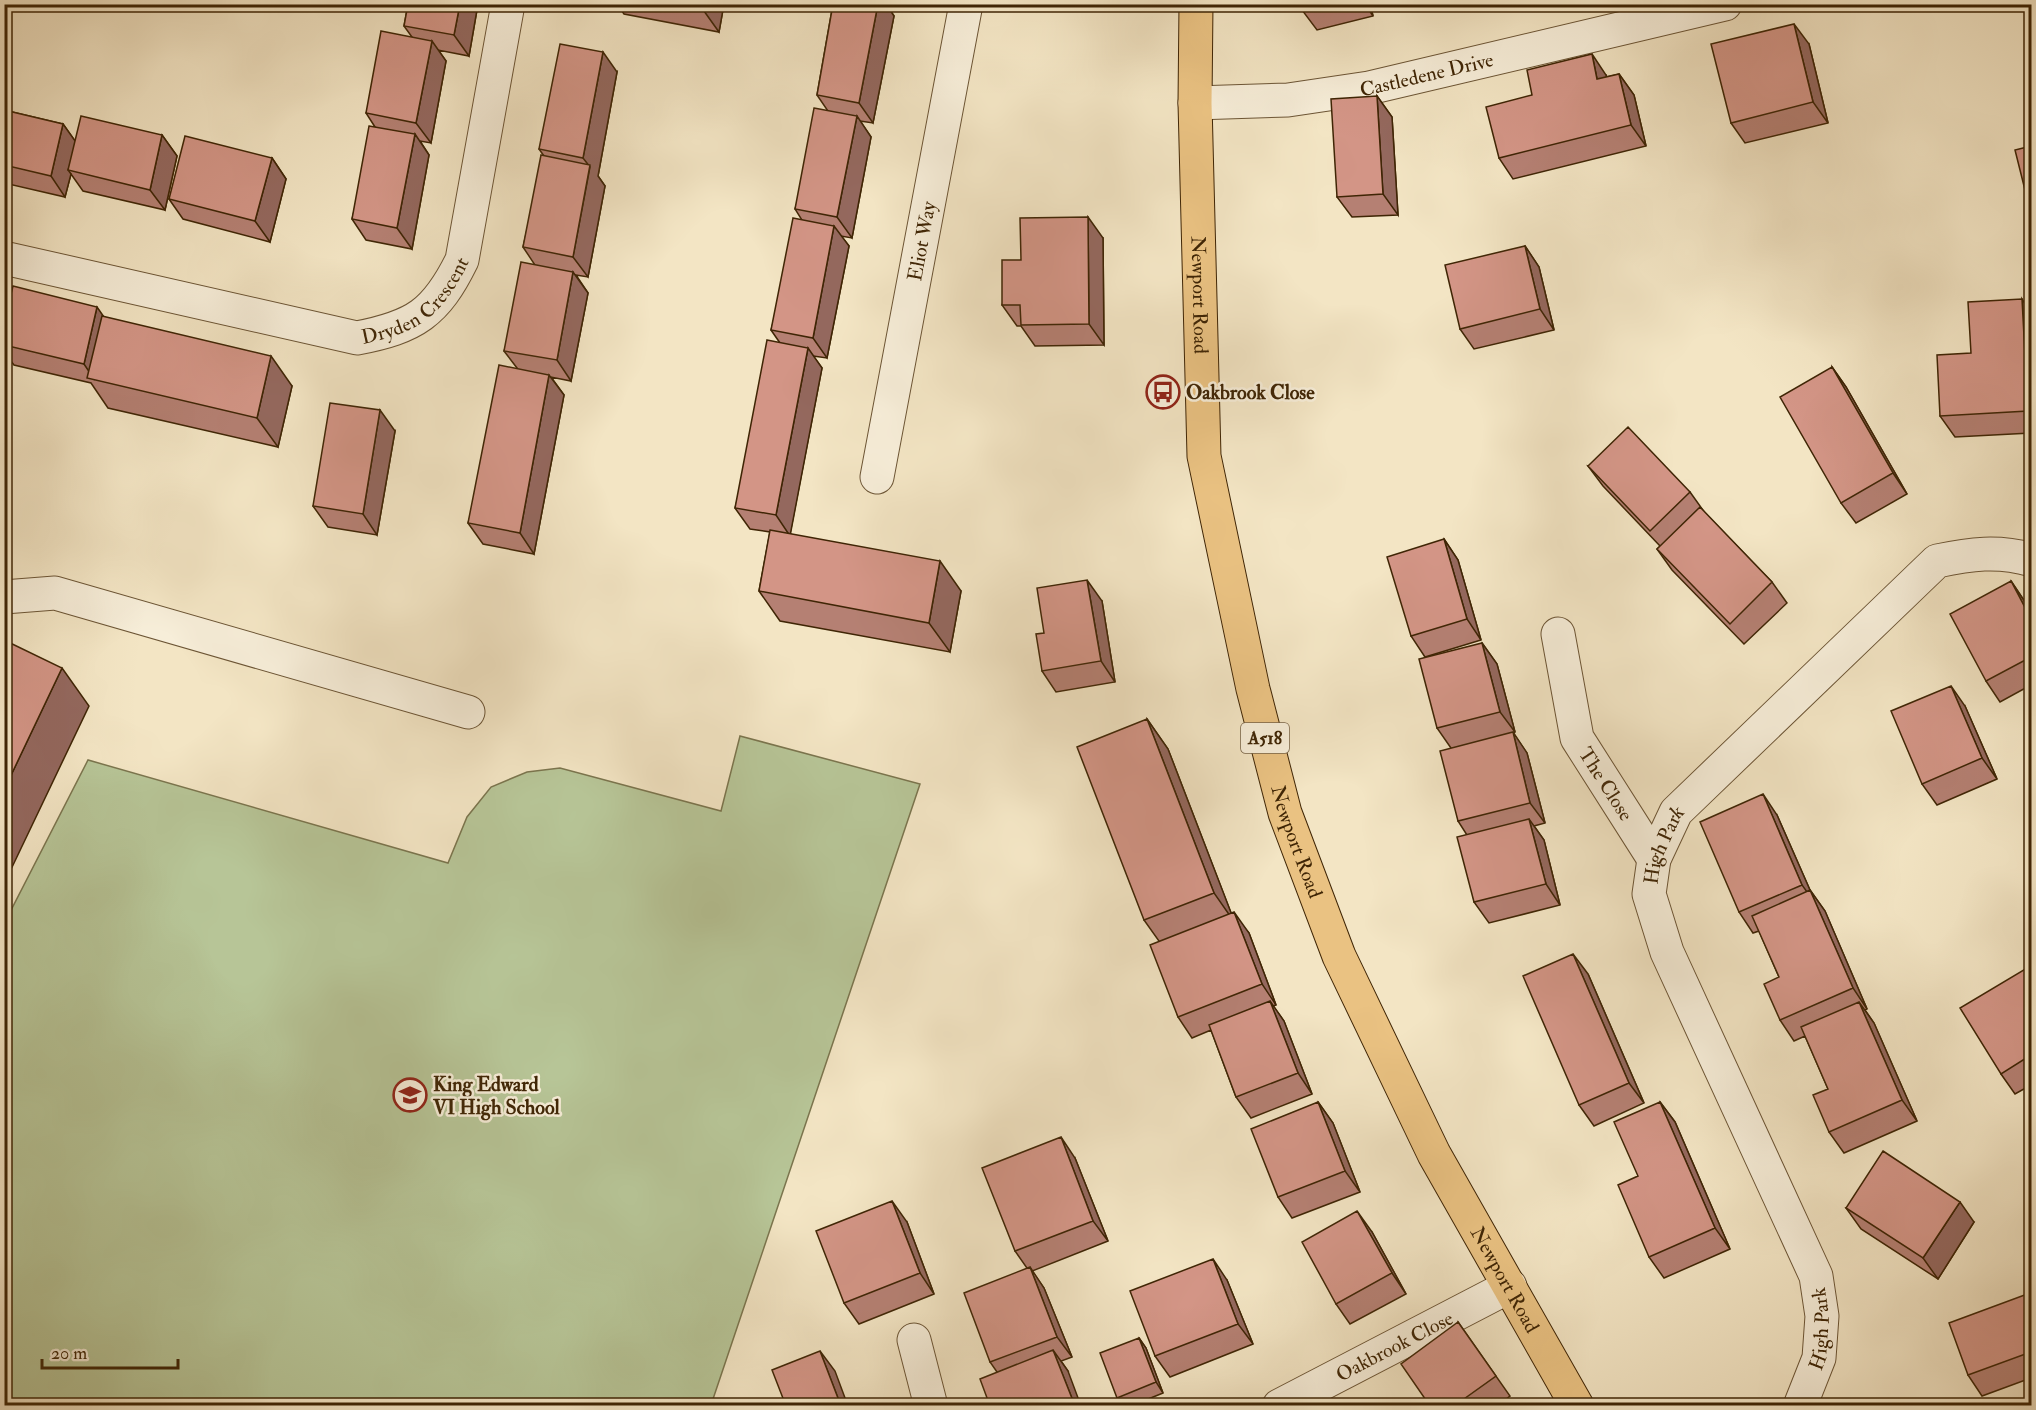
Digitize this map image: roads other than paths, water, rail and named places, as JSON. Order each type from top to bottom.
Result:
[{"type":"highway","name":"Newport Road","points":[[1196,4],[1195,104],[1204,456],[1253,689],[1282,802],[1339,956],[1434,1154],[1577,1406]]},
{"type":"street","name":"Dryden Crescent","points":[[4,258],[357,338],[393,331],[419,317],[448,287],[462,260],[508,4]]},
{"type":"street","name":"Eliot Way","points":[[877,477],[966,4]]},
{"type":"street","name":"Castledene Drive","points":[[1195,104],[1288,100],[1369,88],[1725,4]]},
{"type":"street","name":"High Park","points":[[1800,1406],[1819,1358],[1822,1316],[1816,1276],[1667,952],[1649,894],[1654,859],[1676,812],[1937,561],[1976,553],[2010,554],[2031,560]]},
{"type":"street","points":[[4,597],[55,593],[468,712]]},
{"type":"street","name":"The Close","points":[[1558,634],[1577,738],[1654,859]]},
{"type":"street","name":"Oakbrook Close","points":[[1279,1406],[1510,1286]]},
{"type":"street","points":[[914,1340],[932,1406]]},
{"type":"place","name":"Oakbrook Close","points":[[1163,392]]},
{"type":"place","name":"King Edward VI High School","points":[[410,1095]]}]
